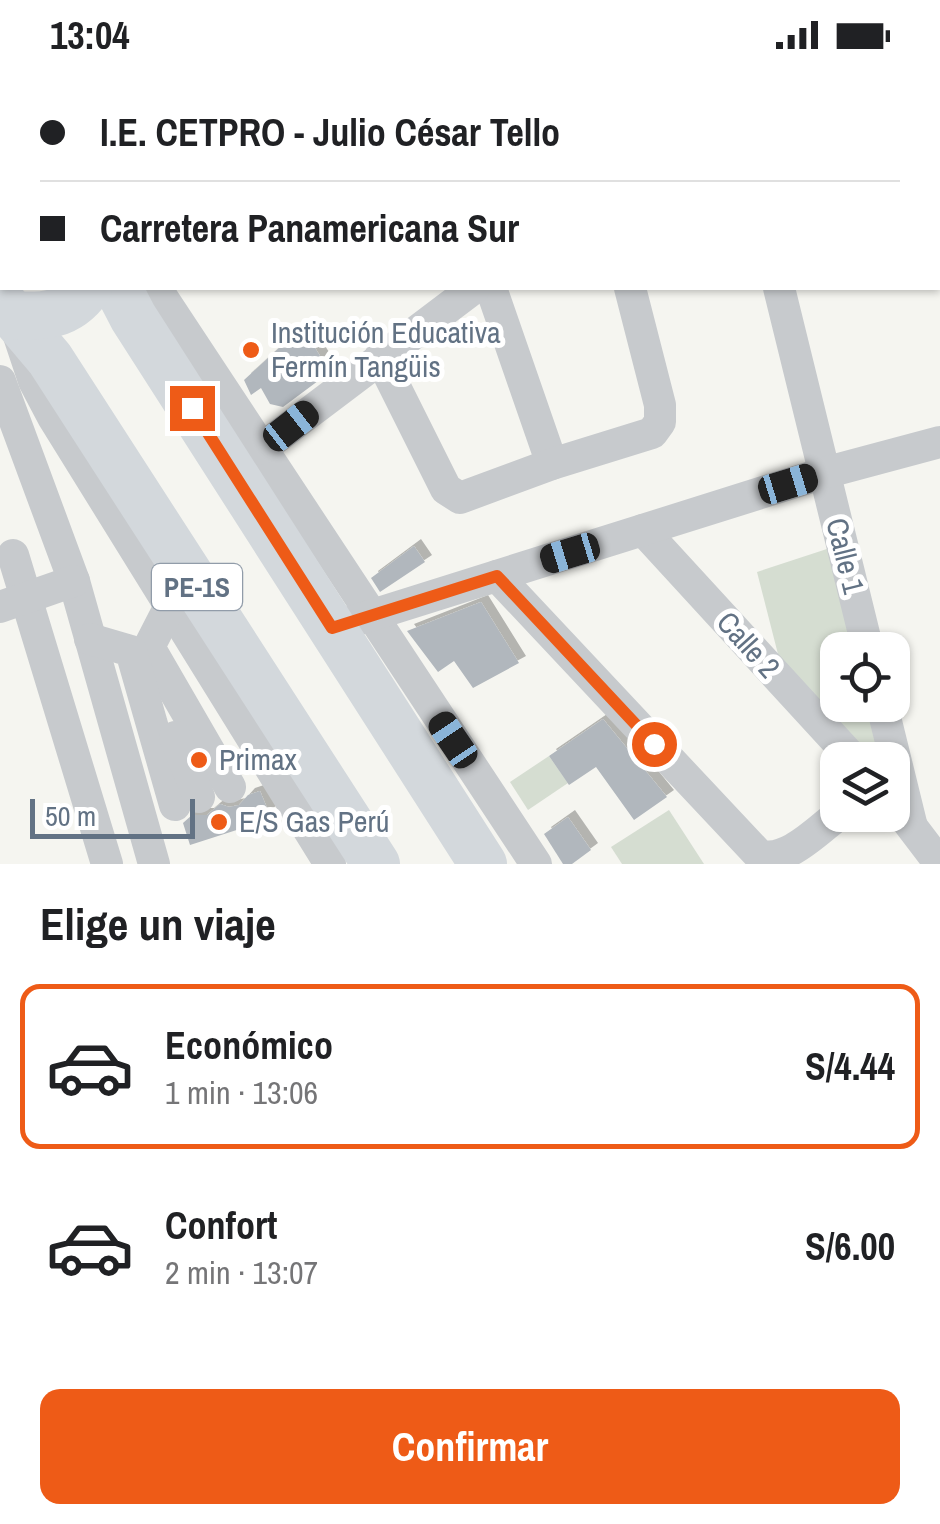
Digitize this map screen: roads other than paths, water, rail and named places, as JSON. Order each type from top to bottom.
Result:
[{"type":"highway","points":[[6,308],[58,314],[86,290]]},
{"type":"highway","name":"PE-1S","points":[[119,290],[133,317],[351,622],[483,864]]},
{"type":"highway","name":"PE-1S","points":[[6,308],[66,384],[376,864]]},
{"type":"street","points":[[157,290],[262,448],[351,622],[536,864]]},
{"type":"street","points":[[262,448],[471,290]]},
{"type":"street","points":[[492,290],[552,464]]},
{"type":"street","points":[[380,357],[446,489],[460,498],[552,464],[652,434],[660,422],[660,405],[631,290]]},
{"type":"street","name":"Calle 1","points":[[779,290],[864,632]]},
{"type":"street","points":[[6,308],[34,380],[151,632],[173,707],[226,788],[330,864]]},
{"type":"street","points":[[0,382],[6,416],[60,538],[74,581],[154,864]]},
{"type":"street","points":[[351,622],[824,473],[940,442]]},
{"type":"street","name":"Calle 2","points":[[643,530],[837,742]]},
{"type":"street","points":[[60,538],[7,557],[14,603],[106,864]]},
{"type":"street","points":[[497,576],[759,855],[770,862],[782,860],[820,829]]},
{"type":"street","points":[[14,603],[74,581]]},
{"type":"street","points":[[151,632],[173,707],[226,788]]},
{"type":"street","points":[[90,639],[151,632],[204,664],[226,788]]},
{"type":"street","points":[[173,707],[204,664]]},
{"type":"street","points":[[106,696],[173,707]]},
{"type":"street","points":[[140,816],[226,788]]},
{"type":"street","points":[[910,824],[940,864]]},
{"type":"place","name":"Institución Educativa Fermín Tangüis","points":[[251,350]]},
{"type":"place","name":"Primax","points":[[199,760]]},
{"type":"place","name":"E/S Gas Perú","points":[[219,822]]}]
